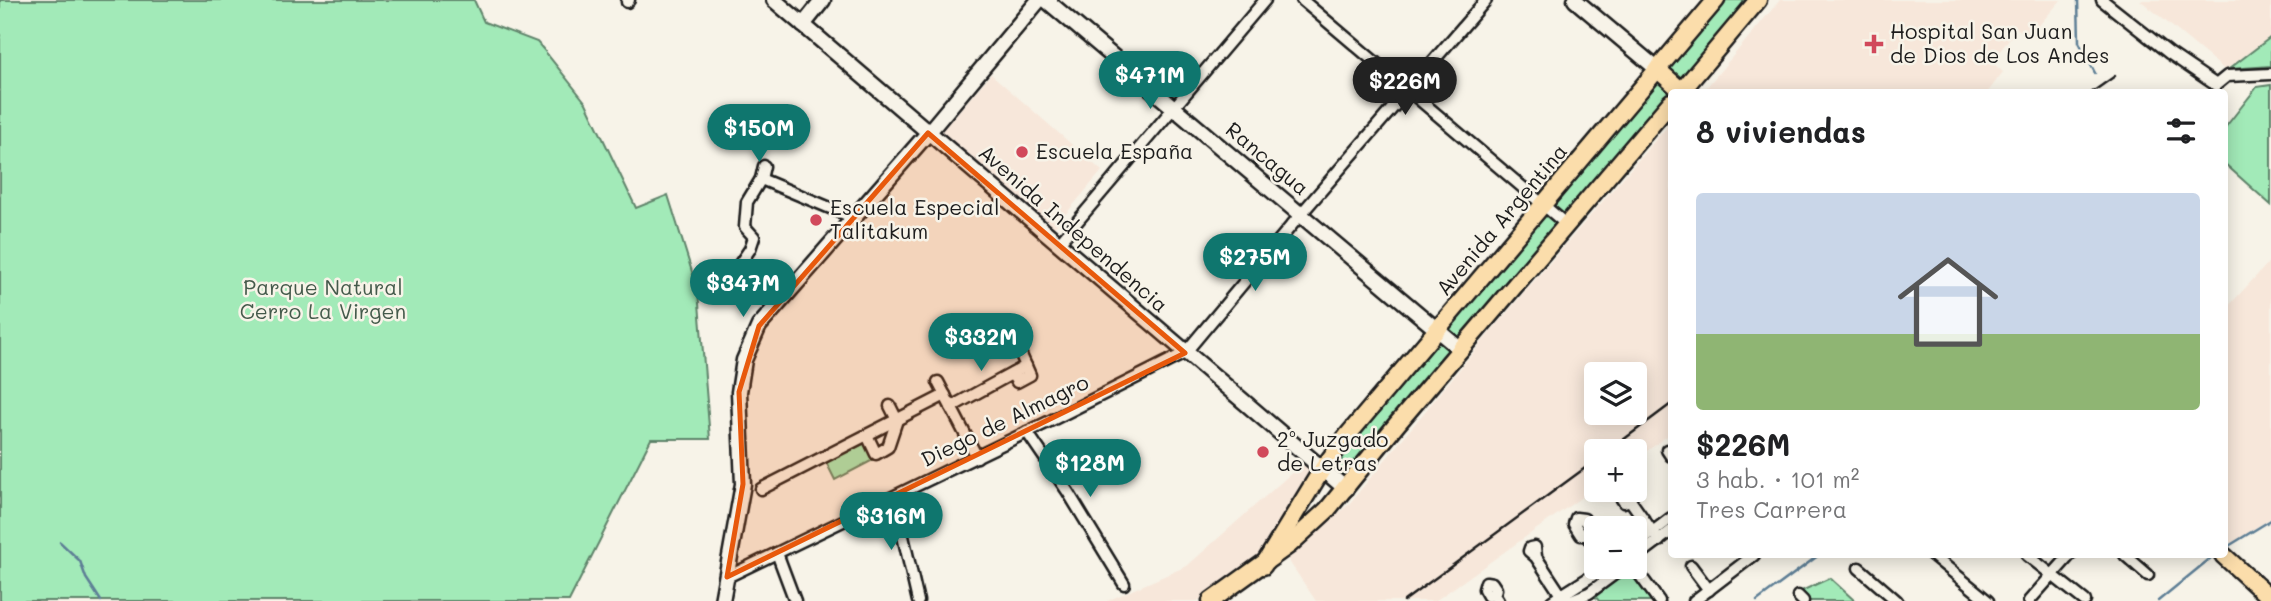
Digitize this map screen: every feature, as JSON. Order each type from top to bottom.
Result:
[{"type":"main road","name":"Avenida Independencia","points":[[774,0],[1346,489]]},
{"type":"main road","points":[[803,24],[823,0]]},
{"type":"main road","points":[[722,601],[743,484],[739,392],[744,360],[759,326],[928,133],[1039,0]]},
{"type":"main road","name":"Rancagua","points":[[1046,0],[1461,350]]},
{"type":"main road","points":[[1575,0],[1657,69],[1674,89]]},
{"type":"main road","name":"Avenida Argentina","points":[[1263,566],[1323,468],[1347,436],[1716,0]]},
{"type":"main road","points":[[1684,89],[1758,0]]},
{"type":"main road","points":[[1211,601],[1289,545],[1346,489],[1397,424],[1668,108]]},
{"type":"main road","points":[[2227,558],[2271,599]]},
{"type":"main road","points":[[2245,573],[2271,589]]},
{"type":"street","points":[[1059,243],[1265,0]]},
{"type":"street","points":[[1302,0],[1567,225]]},
{"type":"street","points":[[1185,353],[1486,0]]},
{"type":"street","points":[[2102,0],[2169,53],[2216,85],[2227,76],[2271,74]]},
{"type":"street","points":[[738,265],[750,249],[754,237],[745,227],[747,202],[761,179],[764,166]]},
{"type":"street","points":[[761,179],[853,218]]},
{"type":"street","points":[[951,407],[1012,374],[1028,371],[1018,348]]},
{"type":"street","name":"Diego de Almagro","points":[[727,578],[1185,353]]},
{"type":"street","points":[[938,382],[977,457]]},
{"type":"street","points":[[761,489],[945,395]]},
{"type":"street","points":[[867,435],[876,454],[888,447],[897,420],[890,406]]},
{"type":"street","points":[[1027,432],[1068,492],[1124,584]]},
{"type":"street","points":[[894,497],[918,601]]},
{"type":"street","points":[[1634,502],[1656,536]]},
{"type":"street","points":[[1647,545],[1668,522]]},
{"type":"street","points":[[1647,540],[1668,532]]},
{"type":"street","points":[[777,554],[795,601]]},
{"type":"street","points":[[1536,557],[1566,599]]},
{"type":"street","points":[[1694,601],[1748,558]]},
{"type":"street","points":[[1936,558],[1988,601]]},
{"type":"street","points":[[2031,558],[2085,601]]},
{"type":"street","points":[[2029,601],[2067,558]]},
{"type":"street","points":[[2128,558],[2148,575]]},
{"type":"street","points":[[1691,566],[1709,590]]},
{"type":"street","points":[[1859,568],[1897,601]]},
{"type":"street","points":[[1566,599],[1591,579]]},
{"type":"street","points":[[1552,601],[1592,597],[1611,579]]},
{"type":"street","points":[[1642,579],[1659,601]]},
{"type":"highlighted area","points":[[928,133],[1185,353],[727,577],[743,484],[739,392],[759,326]]},
{"type":"shaded area","name":"Hospital San Juan de Dios de Los Andes","points":[[1780,0],[2061,0],[2028,38],[2017,28],[1992,62],[2003,72],[1990,89],[1706,88]]},
{"type":"shaded area","points":[[2140,0],[2271,0],[2271,37],[2225,70]]},
{"type":"shaded area","name":"Escuela España","points":[[991,74],[1102,171],[1053,229],[941,132]]},
{"type":"shaded area","points":[[1668,125],[1668,435],[1647,451],[1647,439],[1584,439],[1584,495],[1435,601],[1316,601],[1284,554],[1349,504],[1492,330]]},
{"type":"shaded area","points":[[2271,260],[2271,518],[2232,544],[2228,541],[2228,307]]},
{"type":"shaded area","points":[[1305,461],[1314,470],[1262,554],[1206,597],[1197,601],[1107,601],[1187,566]]},
{"type":"green space","name":"Parque Natural Cerro La Virgen","points":[[0,0],[474,0],[484,22],[537,42],[586,103],[636,208],[668,195],[698,291],[710,439],[651,439],[569,601],[0,601]]},
{"type":"green space","points":[[1725,0],[1756,0],[1680,89],[1668,89],[1668,104],[1346,480],[1326,467]]},
{"type":"green space","points":[[2271,37],[2271,66],[2229,69]]},
{"type":"green space","points":[[2271,85],[2271,205],[2228,167],[2228,124],[2257,87]]},
{"type":"green space","points":[[865,443],[873,460],[835,480],[826,462]]},
{"type":"green space","points":[[1830,578],[1855,601],[1807,601],[1799,592]]},
{"type":"green space","points":[[1615,579],[1639,579],[1654,601],[1599,601],[1594,595]]},
{"type":"waterway","points":[[2078,0],[2079,42],[2095,73]]},
{"type":"waterway","points":[[2228,546],[2271,520]]},
{"type":"waterway","points":[[60,542],[80,561],[86,578],[101,601]]},
{"type":"waterway","points":[[1757,601],[1815,558]]},
{"type":"waterway","points":[[2158,601],[2211,558]]},
{"type":"railway","points":[[2097,89],[2115,76]]},
{"type":"railway","points":[[1624,439],[1668,406]]},
{"type":"railway","points":[[1404,601],[1584,469]]},
{"type":"place","name":"Hospital San Juan de Dios de Los Andes","points":[[1874,44]]},
{"type":"place","name":"Escuela España","points":[[1022,152]]},
{"type":"place","name":"Escuela Especial Talitakum","points":[[816,220]]},
{"type":"place","name":"2º Juzgado de Letras","points":[[1263,452]]}]
